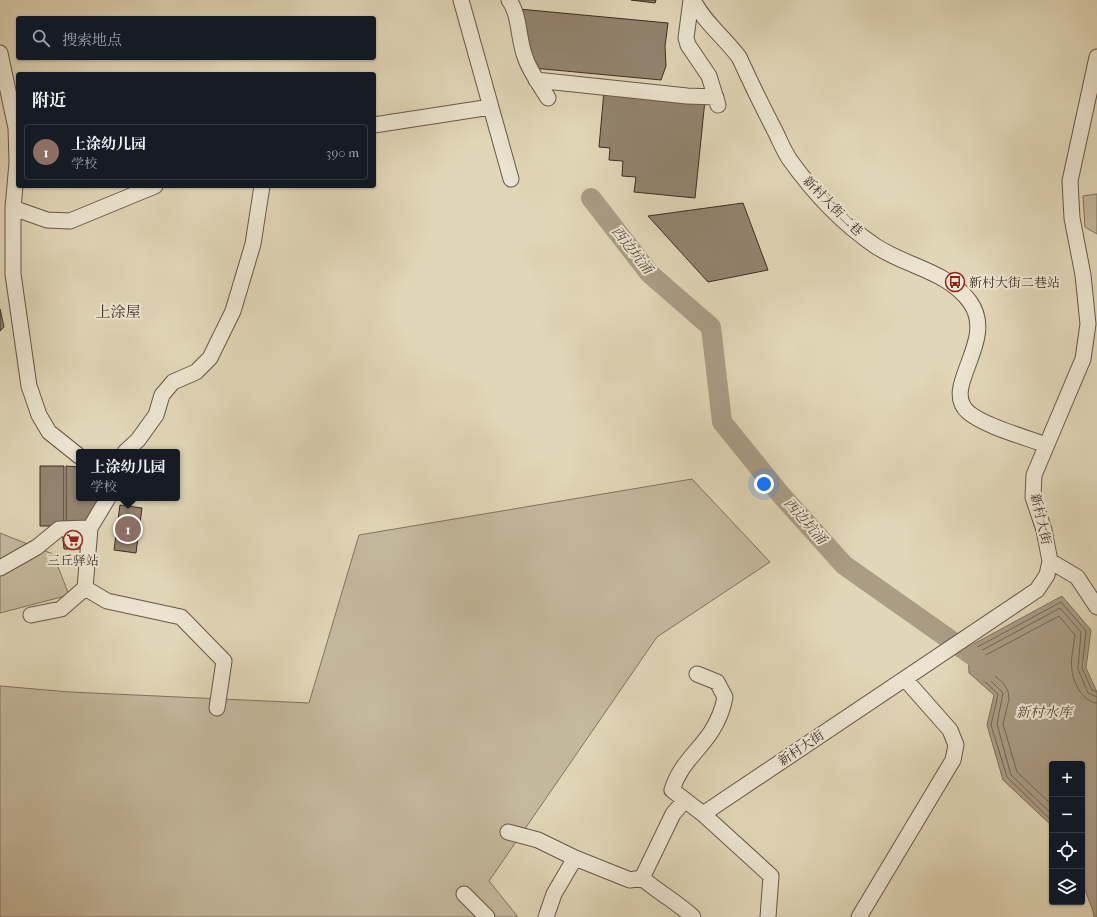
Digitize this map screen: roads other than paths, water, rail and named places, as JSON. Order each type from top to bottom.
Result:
[{"type":"street","points":[[462,0],[511,179]]},
{"type":"street","points":[[509,0],[513,6],[524,57],[536,80],[548,98]]},
{"type":"street","points":[[536,80],[687,96],[717,102],[709,76],[688,45],[686,38],[692,0]]},
{"type":"street","name":"新村大街二巷","points":[[692,0],[704,17],[728,42],[739,57],[789,158],[814,190],[850,226],[876,246],[943,280],[956,288],[970,301],[978,319],[979,328],[974,351],[959,391],[960,400],[963,407],[973,416],[986,422],[1046,445]]},
{"type":"street","points":[[0,53],[16,128]]},
{"type":"street","name":"新村大街","points":[[703,814],[1037,590],[1047,575],[1050,561],[1044,530],[1033,497],[1034,475],[1083,359],[1088,324],[1083,275],[1072,218],[1070,181],[1097,56]]},
{"type":"street","points":[[376,125],[491,107]]},
{"type":"street","points":[[0,108],[16,128]]},
{"type":"street","points":[[16,174],[13,208],[13,274],[29,386],[38,415],[49,432],[76,454]]},
{"type":"street","points":[[13,208],[46,220],[70,221],[150,188]]},
{"type":"street","points":[[128,449],[138,440],[156,414],[162,394],[169,386],[173,382],[196,372],[210,358],[233,311],[254,244],[262,188]]},
{"type":"street","points":[[31,615],[61,609],[85,588],[90,528],[106,501]]},
{"type":"street","points":[[0,568],[37,547],[59,529],[90,528]]},
{"type":"street","points":[[1050,561],[1077,577],[1097,607]]},
{"type":"street","points":[[85,588],[107,601],[181,617],[224,662],[217,708]]},
{"type":"street","points":[[697,674],[717,682],[725,698],[723,708],[711,732],[676,775],[672,790],[703,814],[771,876],[768,917]]},
{"type":"street","points":[[860,917],[953,760],[956,745],[950,730],[905,679]]},
{"type":"street","points":[[642,878],[673,814],[685,800]]},
{"type":"street","points":[[508,832],[538,840],[575,858],[630,880],[642,878]]},
{"type":"street","points":[[546,917],[554,894],[575,858]]},
{"type":"street","points":[[642,878],[657,891],[681,906],[692,917]]},
{"type":"street","points":[[464,894],[487,917]]},
{"type":"water","name":"新村水库","points":[[1062,596],[1091,630],[1086,668],[1097,692],[1097,917],[1094,917],[1085,890],[1085,761],[1049,761],[1049,823],[1003,780],[987,725],[994,695],[969,673],[968,647]]},
{"type":"waterway","name":"西边坑涌","points":[[591,198],[650,274],[711,327],[722,422],[782,496],[844,565],[976,658],[986,672]]},
{"type":"place","name":"新村大街二巷站","points":[[955,282]]},
{"type":"place","name":"上涂幼儿园","points":[[128,529]]},
{"type":"place","name":"三丘驿站","points":[[73,540]]},
{"type":"district","name":"上涂屋","points":[[118,312]]}]
